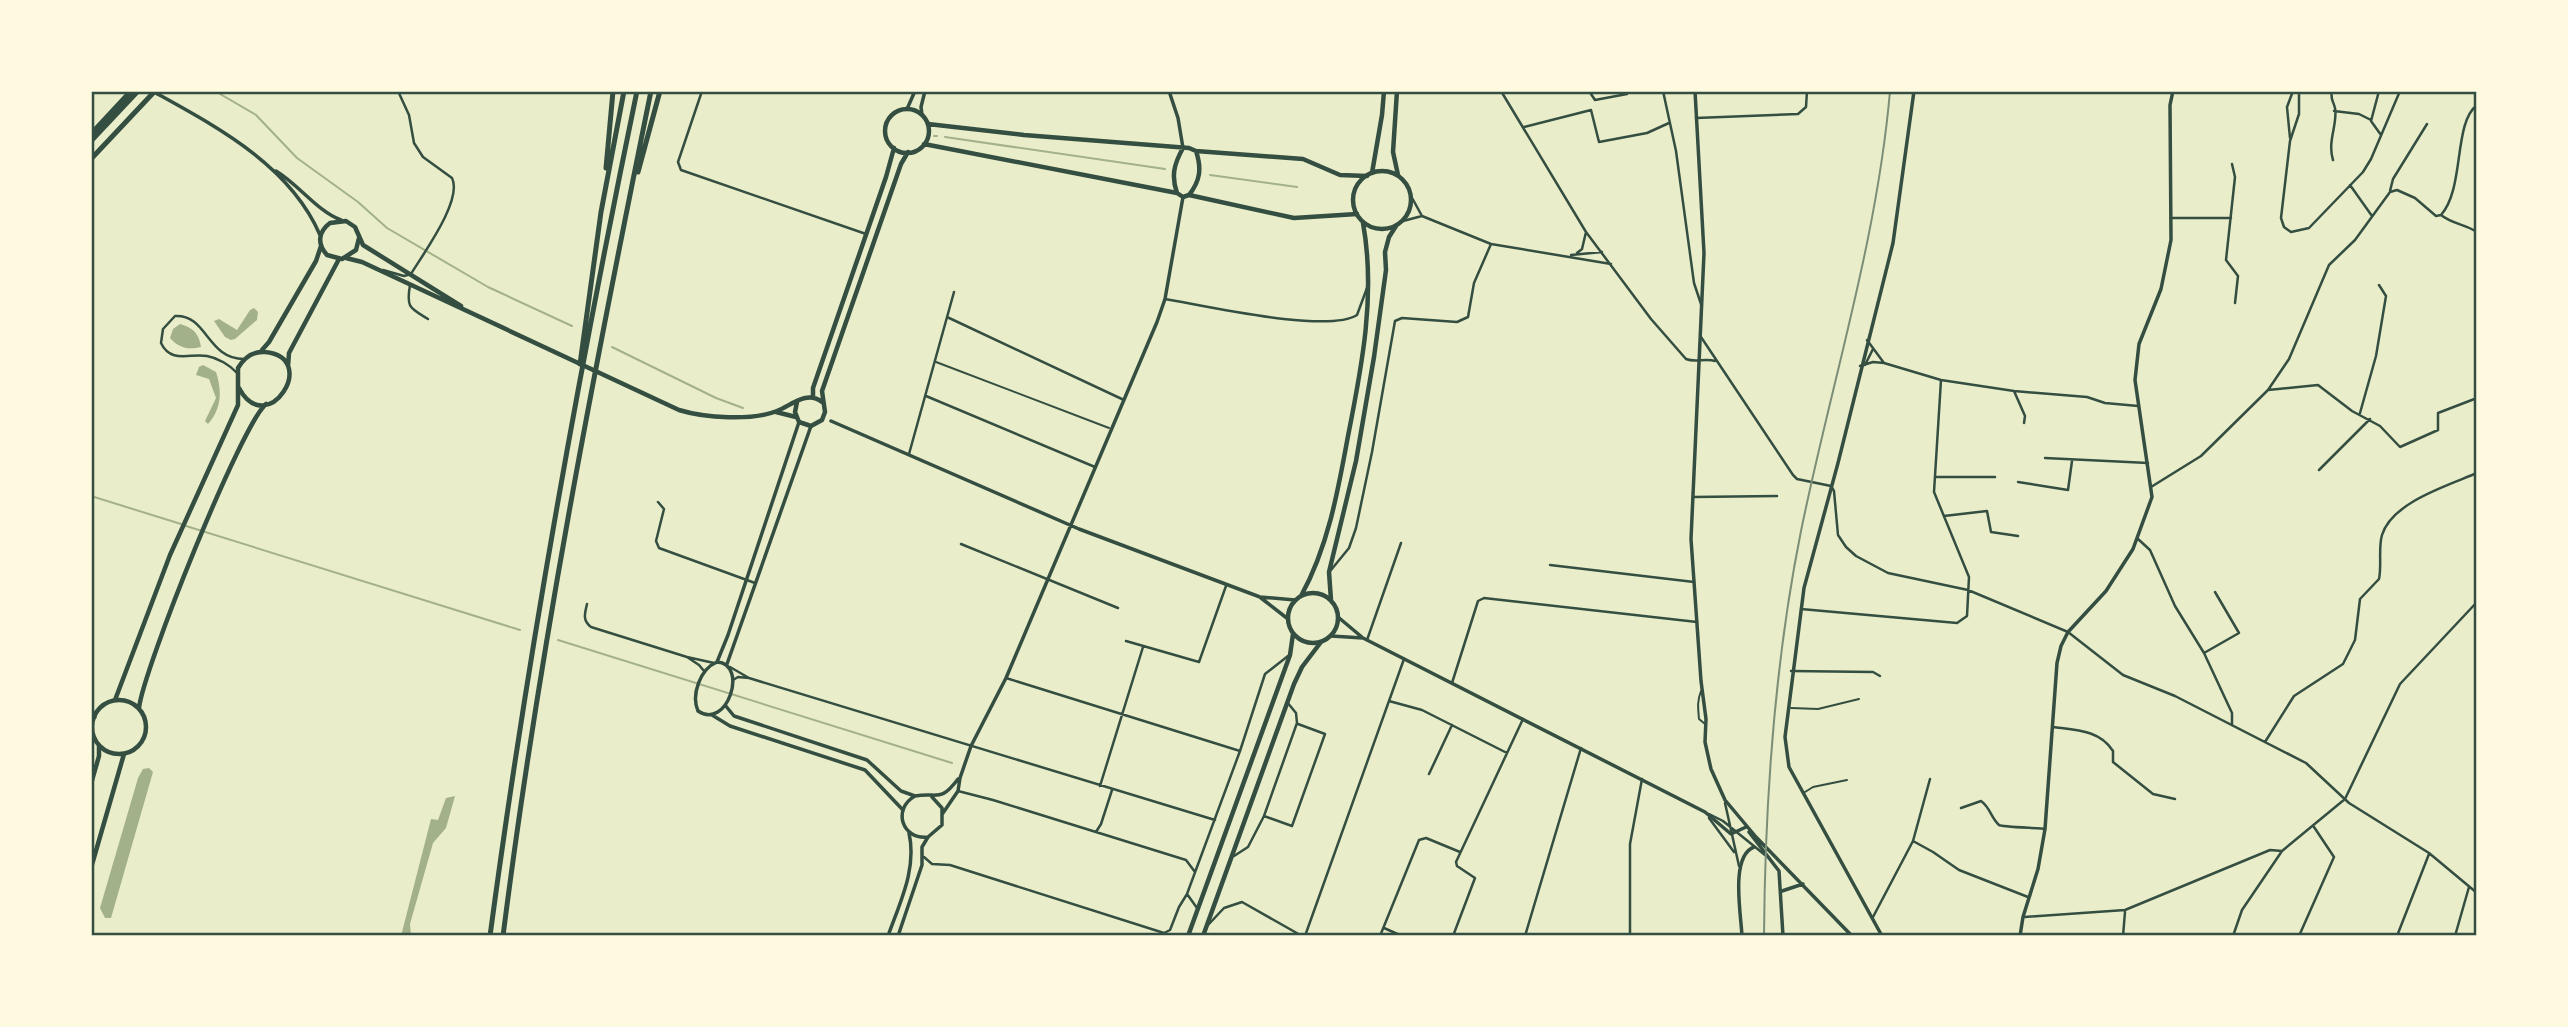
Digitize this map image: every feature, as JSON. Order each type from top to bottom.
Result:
[{"type":"highway","points":[[91,134],[131,91]]},
{"type":"highway","points":[[91,141],[138,91]]},
{"type":"highway","points":[[91,159],[154,91]]},
{"type":"highway","points":[[135,112],[161,91]]},
{"type":"highway","points":[[601,212],[614,91]]},
{"type":"highway","points":[[577,395],[584,319],[624,91]]},
{"type":"highway","points":[[490,936],[536,622],[577,395],[637,91]]},
{"type":"highway","points":[[503,936],[515,840],[551,613],[651,91]]},
{"type":"highway","points":[[622,235],[660,91]]},
{"type":"main road","points":[[1301,596],[1312,577],[1322,550],[1344,459],[1363,355],[1369,256],[1363,223],[1353,204],[1359,183],[1369,174],[1382,115],[1384,91]]},
{"type":"main road","points":[[1397,91],[1393,152],[1398,176]]},
{"type":"main road","points":[[908,152],[894,148],[886,137],[886,124],[894,113],[907,109],[922,115],[929,131],[924,144]]},
{"type":"main road","points":[[928,124],[942,128],[1303,159],[1340,175],[1381,171],[1405,181],[1411,196],[1410,208],[1389,237],[1385,252],[1386,270],[1376,345],[1356,461],[1329,572],[1331,600]]},
{"type":"main road","points":[[775,412],[811,426],[819,423],[825,412],[822,391],[902,159],[908,152],[924,144],[1294,218],[1357,214]]},
{"type":"main road","points":[[813,396],[813,388],[894,148]]},
{"type":"main road","points":[[1177,193],[1173,177],[1174,165],[1183,149]]},
{"type":"main road","points":[[1186,196],[1200,174],[1196,151]]},
{"type":"main road","points":[[261,352],[270,342],[316,261],[321,245],[320,236],[330,222],[341,220],[355,228],[363,245],[474,314]]},
{"type":"main road","points":[[1363,223],[1379,229],[1396,226]]},
{"type":"main road","points":[[866,234],[875,237]]},
{"type":"main road","points":[[346,258],[356,250],[359,238]]},
{"type":"main road","points":[[321,245],[327,255],[339,259],[355,259],[698,416],[711,418],[775,412],[804,397],[813,396],[822,402]]},
{"type":"main road","points":[[239,388],[252,402],[266,404],[277,401],[286,391],[290,380],[287,359],[289,353],[339,259]]},
{"type":"main road","points":[[115,700],[177,537],[238,405],[237,373],[244,359],[261,352],[269,352],[280,357],[289,370]]},
{"type":"main road","points":[[797,402],[798,419]]},
{"type":"main road","points":[[139,708],[156,652],[209,517],[243,443],[266,404]]},
{"type":"main road","points":[[1188,936],[1290,655],[1293,634],[1288,619],[1289,609],[1301,596],[1311,592],[1322,594],[1331,600],[1336,608],[1337,627],[1331,636],[1321,642],[1302,667],[1203,936]]},
{"type":"main road","points":[[1293,634],[1301,641],[1321,642]]},
{"type":"main road","points":[[91,784],[99,756],[99,745],[92,728],[93,716],[103,705],[115,700],[131,703],[139,708],[146,723],[144,737],[135,749],[124,754],[110,752],[99,745]]},
{"type":"main road","points":[[91,868],[124,754]]},
{"type":"street","points":[[154,91],[227,136],[295,184],[333,217],[341,220]]},
{"type":"street","points":[[379,270],[404,276],[411,274],[445,217],[454,195],[455,182],[452,178],[423,157],[414,143],[409,115],[398,91]]},
{"type":"street","points":[[702,91],[678,162],[681,170],[866,234]]},
{"type":"street","points":[[907,109],[915,91]]},
{"type":"street","points":[[922,115],[925,91]]},
{"type":"street","points":[[1168,91],[1178,118],[1183,149]]},
{"type":"street","points":[[1501,91],[1586,232],[1651,319],[1682,356],[1690,361],[1715,361]]},
{"type":"street","points":[[1589,91],[1595,100]]},
{"type":"street","points":[[1595,100],[1627,94],[1626,91]]},
{"type":"street","points":[[1663,91],[1676,151],[1694,282],[1702,310]]},
{"type":"street","points":[[1695,91],[1704,253],[1691,497],[1694,582],[1706,724],[1705,742],[1711,769],[1725,800],[1733,833],[1739,866],[1742,936]]},
{"type":"street","points":[[1696,118],[1798,114],[1806,107],[1807,91]]},
{"type":"street","points":[[1882,936],[1789,767],[1785,755],[1791,671],[1804,588],[1828,486],[1863,365],[1896,227],[1914,91]]},
{"type":"street","points":[[2021,936],[2023,917],[2038,869],[2045,829],[2057,663],[2061,646],[2068,632],[2106,591],[2138,538],[2152,497],[2136,380],[2139,344],[2165,274],[2171,240],[2169,105],[2173,91]]},
{"type":"street","points":[[2293,91],[2287,107],[2290,141],[2281,218],[2284,227],[2291,232],[2309,228],[2363,172],[2400,91]]},
{"type":"street","points":[[2290,141],[2299,114],[2300,91]]},
{"type":"street","points":[[2332,91],[2330,100],[2334,111],[2330,150],[2333,160]]},
{"type":"street","points":[[2371,121],[2379,91]]},
{"type":"street","points":[[1595,100],[1591,110],[1599,142],[1647,133],[1669,123]]},
{"type":"street","points":[[2441,215],[2453,192],[2467,117],[2477,105]]},
{"type":"street","points":[[1523,127],[1591,110]]},
{"type":"street","points":[[2334,111],[2359,114],[2371,121],[2381,135]]},
{"type":"street","points":[[2151,487],[2201,456],[2268,390],[2289,359],[2329,265],[2355,240],[2373,217],[2390,192],[2393,178],[2427,124]]},
{"type":"street","points":[[2232,164],[2235,177],[2226,260],[2238,276],[2235,303]]},
{"type":"street","points":[[270,168],[289,185],[304,205],[320,236]]},
{"type":"street","points":[[2350,185],[2373,217]]},
{"type":"street","points":[[2390,192],[2397,190],[2406,193],[2436,216],[2441,215],[2449,222],[2467,226],[2477,232]]},
{"type":"street","points":[[943,813],[958,791],[971,746],[1006,678],[1165,299],[1186,196]]},
{"type":"street","points":[[1411,196],[1422,216]]},
{"type":"street","points":[[1403,221],[1422,216],[1491,244],[1611,264]]},
{"type":"street","points":[[2171,218],[2231,218]]},
{"type":"street","points":[[1571,256],[1582,249],[1586,232]]},
{"type":"street","points":[[1329,572],[1349,548],[1373,452],[1395,321],[1402,318],[1457,322],[1468,317],[1474,283],[1491,244]]},
{"type":"street","points":[[1577,253],[1602,252]]},
{"type":"street","points":[[1593,261],[1602,252]]},
{"type":"street","points":[[410,285],[408,304],[411,309],[428,319]]},
{"type":"street","points":[[1165,299],[1238,314],[1340,321],[1349,320],[1358,312],[1369,285]]},
{"type":"street","points":[[2360,413],[2376,356],[2386,296],[2379,285]]},
{"type":"street","points":[[909,454],[954,292]]},
{"type":"street","points":[[237,373],[229,366],[207,356],[185,358],[169,353],[161,343],[163,329],[175,316],[186,317],[201,327],[212,345],[220,351],[244,359]]},
{"type":"street","points":[[947,317],[1124,400]]},
{"type":"street","points":[[1701,337],[1797,479],[1828,486],[1836,496],[1838,535],[1856,556],[1888,573],[1969,591],[2068,632],[2123,675],[2175,696],[2306,763],[2345,799],[2429,853],[2477,893]]},
{"type":"street","points":[[1867,340],[1884,363]]},
{"type":"street","points":[[1863,365],[1873,349]]},
{"type":"street","points":[[1863,365],[1884,363],[1941,380],[2014,391],[2087,397],[2105,403],[2138,406]]},
{"type":"street","points":[[1801,608],[1957,623],[1967,616],[1969,577],[1934,492],[1941,380]]},
{"type":"street","points":[[2268,390],[2318,385],[2351,411],[2360,413],[2380,426],[2400,447],[2438,430],[2438,413],[2477,398]]},
{"type":"street","points":[[2014,391],[2025,416],[2024,423]]},
{"type":"street","points":[[926,396],[1095,467]]},
{"type":"street","points":[[825,412],[831,421]]},
{"type":"street","points":[[798,419],[747,580],[715,663],[704,671],[695,697],[698,711],[712,715],[730,726],[864,770],[902,809],[902,822],[909,833],[912,847],[912,866],[888,936]]},
{"type":"street","points":[[2319,470],[2370,419]]},
{"type":"street","points":[[819,423],[831,421],[1070,526],[1226,586],[1260,597],[1295,600]]},
{"type":"street","points":[[712,715],[720,712],[733,680],[728,666],[811,426]]},
{"type":"street","points":[[2045,458],[2148,463]]},
{"type":"street","points":[[2018,482],[2068,490],[2072,461]]},
{"type":"street","points":[[2264,743],[2294,696],[2339,668],[2347,659],[2355,640],[2360,599],[2379,579],[2381,540],[2388,523],[2423,496],[2477,473]]},
{"type":"street","points":[[1934,477],[1995,477]]},
{"type":"street","points":[[1691,497],[1777,496]]},
{"type":"street","points":[[658,502],[664,509],[656,541],[659,548],[755,583]]},
{"type":"street","points":[[1944,516],[1987,512],[1991,533],[2018,536]]},
{"type":"street","points":[[2138,538],[2150,550],[2175,606],[2204,653],[2232,713],[2232,725]]},
{"type":"street","points":[[1365,639],[1401,543]]},
{"type":"street","points":[[961,544],[1118,608]]},
{"type":"street","points":[[1550,565],[1694,582]]},
{"type":"street","points":[[1126,641],[1199,662],[1226,586]]},
{"type":"street","points":[[2204,653],[2239,633],[2215,592]]},
{"type":"street","points":[[1260,597],[1288,619]]},
{"type":"street","points":[[1452,683],[1478,601],[1484,598],[1697,622]]},
{"type":"street","points":[[2233,936],[2242,910],[2282,851],[2345,799],[2400,684],[2477,602]]},
{"type":"street","points":[[587,604],[584,617],[591,627],[687,657],[728,666],[749,678]]},
{"type":"street","points":[[1338,617],[1365,639],[1642,779],[1730,827]]},
{"type":"street","points":[[1331,636],[1365,639]]},
{"type":"street","points":[[1100,786],[1143,647]]},
{"type":"street","points":[[923,856],[932,864],[950,865],[1164,933],[1170,930],[1178,906],[1187,894],[1240,751],[1265,674],[1290,655]]},
{"type":"street","points":[[687,657],[704,671]]},
{"type":"street","points":[[1206,927],[1224,908],[1231,904],[1246,903],[1303,936],[1404,659]]},
{"type":"street","points":[[1791,671],[1873,672],[1880,676]]},
{"type":"street","points":[[733,680],[738,677],[749,678],[1214,820]]},
{"type":"street","points":[[1006,678],[1240,751]]},
{"type":"street","points":[[1388,701],[1422,710],[1507,753]]},
{"type":"street","points":[[1231,858],[1248,847],[1264,816],[1297,723],[1296,713],[1287,702]]},
{"type":"street","points":[[724,705],[734,716],[867,760],[901,791],[915,796],[932,797],[949,790],[960,778]]},
{"type":"street","points":[[1453,936],[1475,881],[1474,876],[1456,865],[1460,852],[1523,719]]},
{"type":"street","points":[[1264,816],[1292,826],[1325,734],[1297,723]]},
{"type":"street","points":[[1429,774],[1452,725]]},
{"type":"street","points":[[2053,727],[2086,731],[2108,743],[2113,751],[2113,762],[2153,794],[2175,799]]},
{"type":"street","points":[[1525,936],[1581,748]]},
{"type":"street","points":[[1630,936],[1630,844],[1642,779]]},
{"type":"street","points":[[1872,918],[1913,841],[1930,779]]},
{"type":"street","points":[[1096,832],[1112,789]]},
{"type":"street","points":[[958,791],[1185,860],[1195,872]]},
{"type":"street","points":[[902,809],[915,796]]},
{"type":"street","points":[[898,936],[923,856],[922,847],[928,837],[942,825],[943,813],[932,797]]},
{"type":"street","points":[[1725,800],[1852,936]]},
{"type":"street","points":[[1961,808],[1981,802],[1987,805],[1999,825],[2005,828],[2025,826],[2045,829]]},
{"type":"street","points":[[1705,812],[1765,855]]},
{"type":"street","points":[[1705,812],[1735,853]]},
{"type":"street","points":[[1733,833],[1747,826]]},
{"type":"street","points":[[1747,826],[1751,837],[1779,871],[1783,936]]},
{"type":"street","points":[[2299,936],[2334,857],[2313,826]]},
{"type":"street","points":[[909,833],[921,838],[928,837]]},
{"type":"street","points":[[1380,936],[1419,840],[1426,838],[1460,852]]},
{"type":"street","points":[[1913,841],[1959,870],[2028,897]]},
{"type":"street","points":[[1739,866],[1746,850],[1754,847]]},
{"type":"street","points":[[2023,917],[2125,911],[2270,850],[2282,851]]},
{"type":"street","points":[[2398,936],[2429,853]]},
{"type":"street","points":[[1782,891],[1803,884]]},
{"type":"street","points":[[2455,936],[2469,887]]},
{"type":"street","points":[[1187,894],[1197,908]]},
{"type":"street","points":[[2123,936],[2125,911]]},
{"type":"street","points":[[1384,928],[1402,936]]},
{"type":"lane","points":[[936,362],[1110,429]]},
{"type":"lane","points":[[1788,708],[1818,709],[1859,699]]},
{"type":"lane","points":[[1803,793],[1847,780]]},
{"type":"shaded area","points":[[254,308],[258,312],[257,320],[235,339],[225,337],[214,321],[219,319],[237,330]]},
{"type":"shaded area","points":[[180,324],[195,332],[201,347],[184,347],[170,338],[173,329]]},
{"type":"shaded area","points":[[203,365],[216,372],[219,386],[218,406],[208,424],[205,421],[216,398],[209,379],[196,375],[199,367]]},
{"type":"shaded area","points":[[149,768],[153,772],[111,918],[105,918],[100,908],[138,778],[143,769]]},
{"type":"shaded area","points":[[455,796],[446,828],[433,843],[410,924],[411,936],[401,936],[431,819],[438,820],[446,798]]},
{"type":"waterway","points":[[215,91],[256,115],[297,158],[358,202],[387,228],[488,287],[572,326]]},
{"type":"waterway","points":[[945,137],[1165,169]]},
{"type":"waterway","points":[[1210,175],[1297,187]]},
{"type":"waterway","points":[[612,347],[716,398],[743,408]]},
{"type":"waterway","points":[[91,496],[181,524]]},
{"type":"waterway","points":[[186,526],[520,630]]},
{"type":"waterway","points":[[558,640],[952,763]]},
{"type":"railway","points":[[1764,936],[1769,783],[1784,632],[1801,531],[1875,202],[1890,91]]}]
